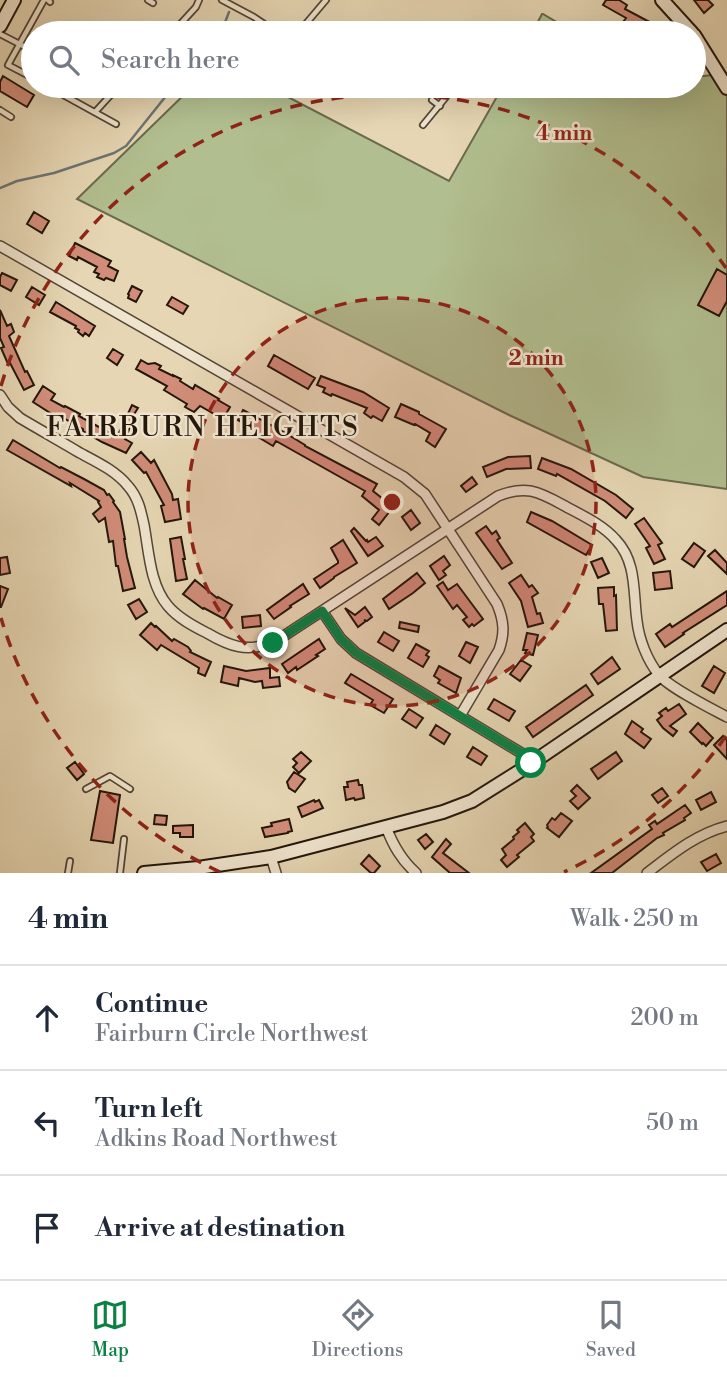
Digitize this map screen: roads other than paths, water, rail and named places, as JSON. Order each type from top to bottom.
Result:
[{"type":"street","points":[[0,26],[14,0]]},
{"type":"street","points":[[662,0],[681,21]]},
{"type":"street","points":[[706,50],[722,69],[727,88]]},
{"type":"street","points":[[0,246],[404,477],[425,495],[497,604],[504,625],[499,650],[460,716]]},
{"type":"street","points":[[0,395],[20,418],[111,470],[128,486],[141,510],[155,584],[161,596],[169,608],[184,620],[222,642],[246,649],[273,643],[498,496],[522,489],[545,495],[604,528],[618,541],[629,560],[633,574],[639,634],[659,676],[727,717]]},
{"type":"street","points":[[322,611],[341,639],[356,653],[523,754],[531,763]]},
{"type":"street","points":[[144,873],[271,857],[443,812],[472,801],[727,629]]},
{"type":"street","points":[[647,873],[689,842],[727,826]]},
{"type":"street","points":[[386,827],[394,846],[416,873]]},
{"type":"street","points":[[271,857],[276,873]]},
{"type":"lane","points":[[183,21],[198,0]]},
{"type":"lane","points":[[222,0],[260,21]]},
{"type":"lane","points":[[309,21],[326,0]]},
{"type":"lane","points":[[32,21],[47,1]]},
{"type":"lane","points":[[320,7],[327,13]]},
{"type":"lane","points":[[0,34],[19,44]]},
{"type":"lane","points":[[21,40],[8,65],[21,72]]},
{"type":"lane","points":[[71,98],[116,124]]},
{"type":"lane","points":[[96,111],[108,98]]},
{"type":"lane","points":[[423,125],[445,98]]},
{"type":"lane","points":[[432,100],[440,106]]},
{"type":"lane","points":[[0,110],[11,117]]},
{"type":"lane","points":[[86,789],[110,776],[130,789]]},
{"type":"lane","points":[[120,873],[124,839]]},
{"type":"lane","points":[[68,873],[70,861]]},
{"type":"waterway","points":[[226,21],[229,12]]},
{"type":"waterway","points":[[0,188],[114,153],[126,146],[164,98]]},
{"type":"district","name":"FAIRBURN HEIGHTS","points":[[203,426]]}]
